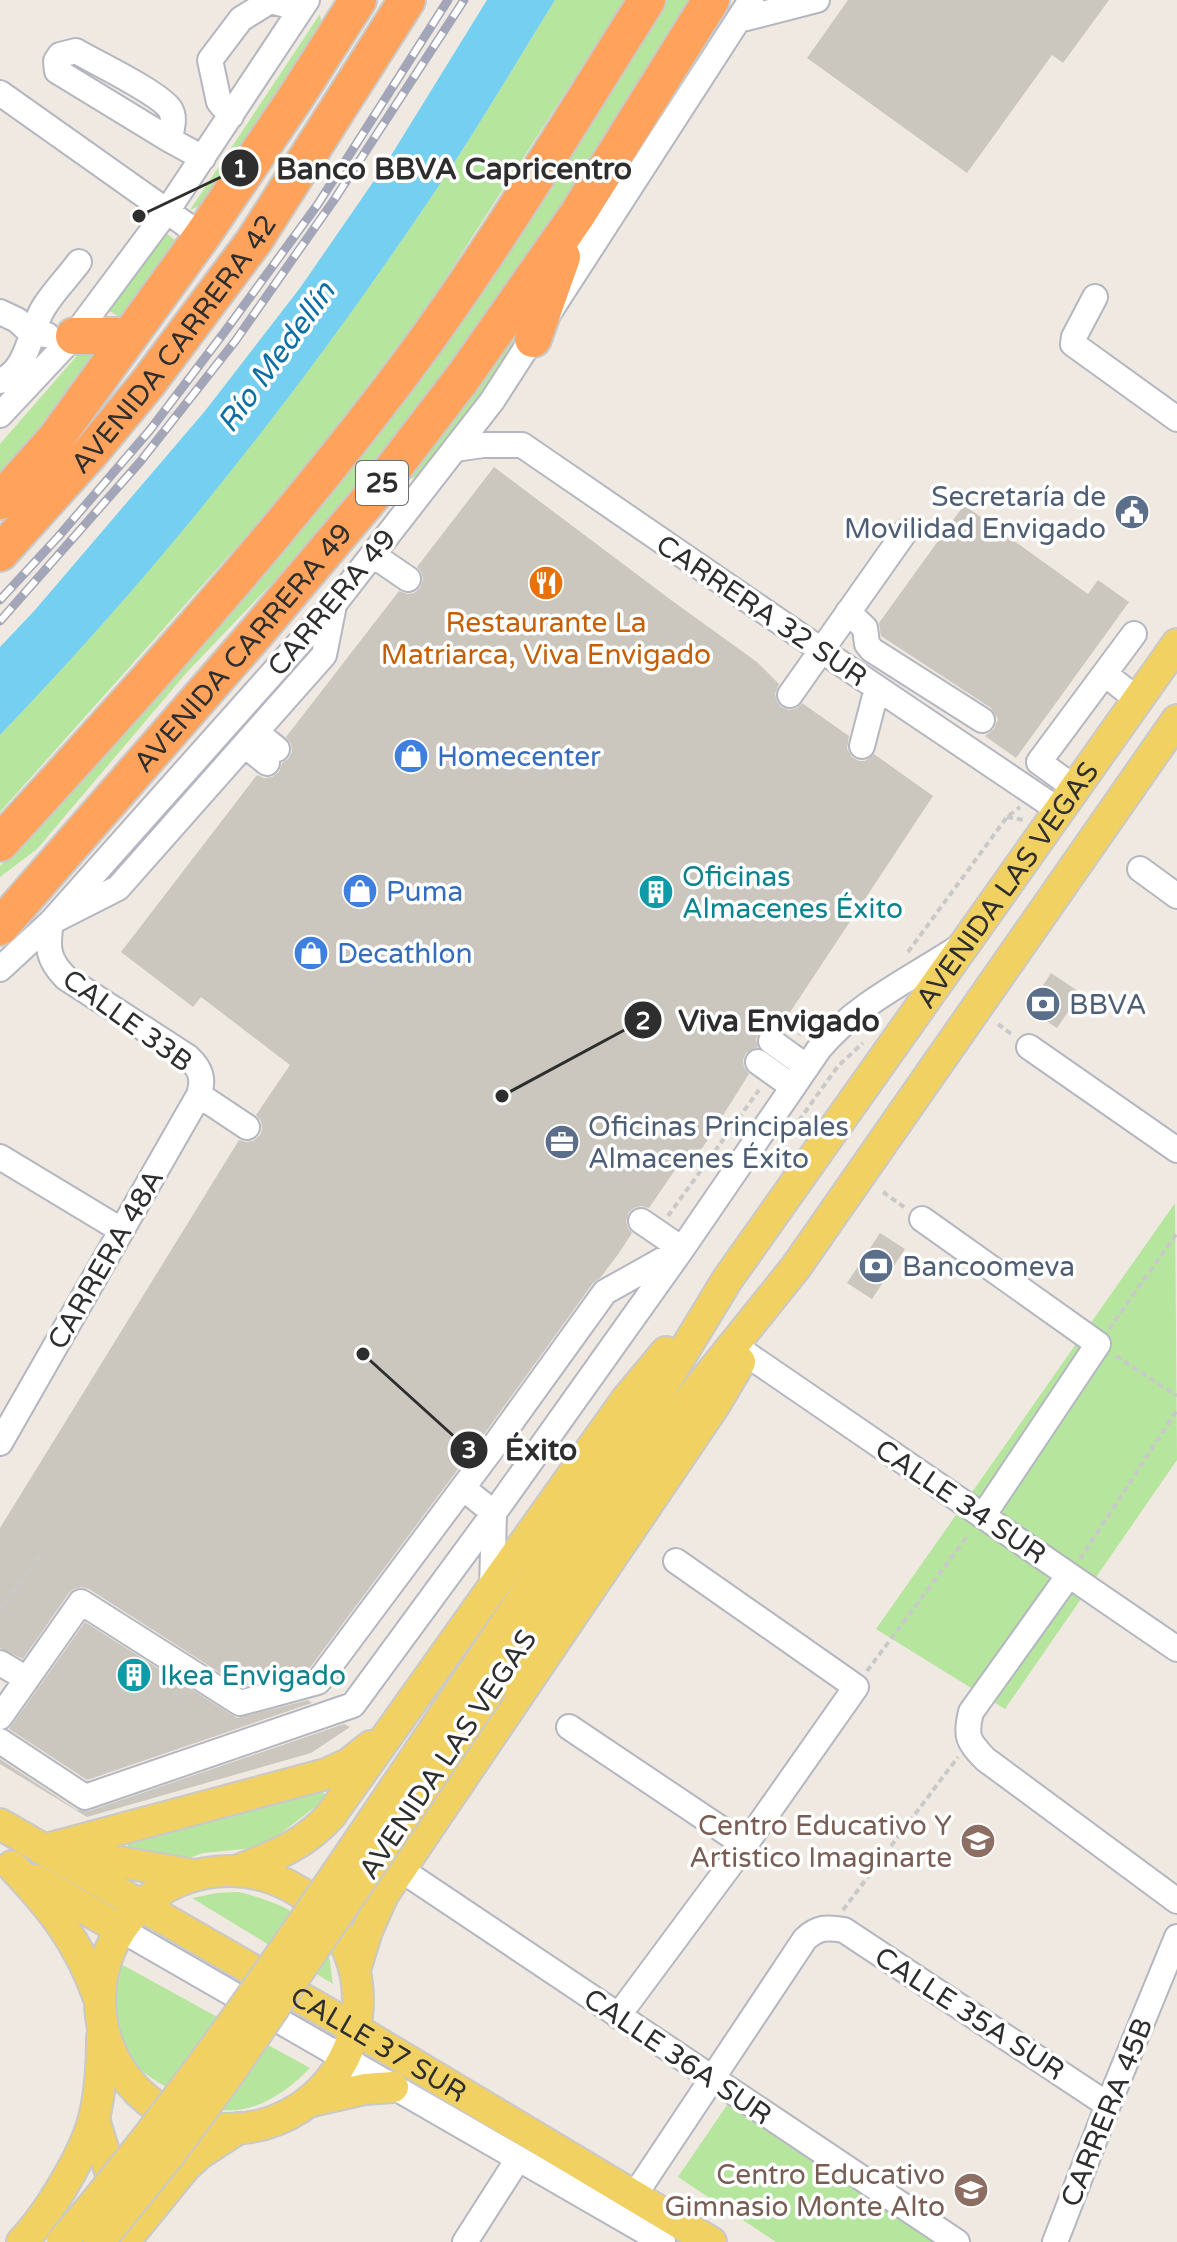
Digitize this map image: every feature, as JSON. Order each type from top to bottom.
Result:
[{"type":"highway","name":"AVENIDA CARRERA 42","points":[[0,553],[91,452],[254,241],[407,0]]},
{"type":"highway","name":"AVENIDA CARRERA 49","points":[[0,843],[179,644],[307,494],[391,387],[473,273],[647,0]]},
{"type":"highway","name":"AVENIDA CARRERA 42","points":[[0,501],[56,438],[202,236],[296,97],[329,7]]},
{"type":"highway","name":"AVENIDA CARRERA 49","points":[[0,927],[372,496],[464,376],[577,215],[734,7]]},
{"type":"highway","points":[[56,438],[136,361],[362,72]]},
{"type":"highway","points":[[533,339],[577,215]]},
{"type":"highway","points":[[74,336],[129,336]]},
{"type":"highway","points":[[0,893],[70,847]]},
{"type":"main road","name":"AVENIDA LAS VEGAS","points":[[99,2242],[170,2154],[231,2071],[484,1678],[727,1280],[1177,644]]},
{"type":"main road","name":"AVENIDA LAS VEGAS","points":[[62,2242],[150,2136],[694,1394],[796,1267],[1177,720]]},
{"type":"main road","name":"AVENIDA LAS VEGAS","points":[[356,1980],[374,1915],[383,1895],[714,1406],[796,1267]]},
{"type":"main road","name":"AVENIDA LAS VEGAS","points":[[236,1871],[302,1842],[331,1815],[626,1400],[727,1280]]},
{"type":"main road","points":[[410,1703],[422,1733],[437,1750],[449,1755],[479,1752]]},
{"type":"main road","points":[[43,1850],[326,1774],[348,1764],[391,1730]]},
{"type":"main road","name":"CALLE 37 SUR","points":[[0,1824],[43,1850],[130,1918]]},
{"type":"main road","points":[[6,1862],[63,1924],[87,1965],[109,2049],[134,2088],[152,2103],[171,2115],[193,2123],[216,2128],[239,2128],[263,2124],[285,2115],[306,2103],[333,2076],[355,2029],[358,2013],[356,1980],[349,1951],[339,1932],[312,1901],[295,1889],[256,1874],[236,1871],[196,1875],[43,1850]]},
{"type":"main road","name":"CALLE 37 SUR","points":[[6,1862],[130,1918],[355,2029],[401,2075],[555,2149],[711,2242]]},
{"type":"main road","points":[[27,2237],[50,2207],[83,2147],[94,2119],[102,2061],[102,1974],[110,1948],[130,1918],[175,1883],[196,1875]]},
{"type":"main road","points":[[306,2103],[365,2089],[401,2075],[356,1980]]},
{"type":"main road","points":[[94,2119],[131,2240]]},
{"type":"main road","points":[[131,2240],[185,2167],[239,2128]]},
{"type":"main road","points":[[555,2149],[562,2184]]},
{"type":"main road","points":[[27,2237],[63,2232],[81,2242]]},
{"type":"street","points":[[734,7],[817,0]]},
{"type":"street","points":[[231,116],[219,102],[210,60],[241,19],[270,1],[329,7]]},
{"type":"street","points":[[0,415],[74,336],[167,211],[231,116],[329,7]]},
{"type":"street","name":"CARRERA 49","points":[[0,969],[51,922],[335,603],[492,401],[533,339],[734,7]]},
{"type":"street","points":[[170,140],[173,119],[170,110],[155,96],[76,51],[60,55],[56,61],[57,71],[170,140],[203,158]]},
{"type":"street","points":[[0,93],[202,236]]},
{"type":"street","points":[[0,381],[8,378],[24,357],[43,308],[79,262]]},
{"type":"street","points":[[1095,297],[1073,344],[1177,419]]},
{"type":"street","points":[[0,312],[17,320],[31,333],[74,336]]},
{"type":"street","name":"CARRERA 32 SUR","points":[[455,449],[522,445],[877,688],[1067,800]]},
{"type":"street","points":[[790,695],[905,532]]},
{"type":"street","points":[[373,555],[408,579]]},
{"type":"street","points":[[51,922],[118,888],[324,655],[335,603]]},
{"type":"street","points":[[848,612],[865,628],[867,644],[872,650],[982,720]]},
{"type":"street","points":[[1067,800],[1039,762],[1134,634]]},
{"type":"street","points":[[1105,674],[1138,700]]},
{"type":"street","points":[[877,688],[862,746],[902,704]]},
{"type":"street","points":[[250,738],[272,756]]},
{"type":"street","points":[[1140,869],[1177,896]]},
{"type":"street","name":"CALLE 33B","points":[[51,922],[48,941],[55,968],[188,1057],[197,1065],[200,1084],[247,1127]]},
{"type":"street","points":[[0,1741],[85,1797],[353,1705],[494,1513],[832,1033],[850,1017],[965,943]]},
{"type":"street","points":[[779,1047],[807,1067]]},
{"type":"street","points":[[1029,1047],[1177,1150]]},
{"type":"street","points":[[765,1067],[793,1087]]},
{"type":"street","name":"CARRERA 48A","points":[[0,1443],[200,1084]]},
{"type":"street","points":[[0,1157],[121,1230]]},
{"type":"street","points":[[922,1219],[1098,1344],[983,1516]]},
{"type":"street","points":[[649,1226],[682,1249]]},
{"type":"street","points":[[0,1717],[81,1602],[240,1703],[318,1682],[605,1292],[682,1249]]},
{"type":"street","name":"CALLE 34 SUR","points":[[745,1353],[1177,1649]]},
{"type":"street","points":[[463,1488],[494,1513]]},
{"type":"street","points":[[492,1589],[494,1513]]},
{"type":"street","points":[[618,2016],[745,1845],[856,1687],[676,1561]]},
{"type":"street","points":[[1069,1575],[971,1712],[967,1728],[969,1743],[985,1759],[1177,1901]]},
{"type":"street","points":[[0,1663],[27,1679]]},
{"type":"street","points":[[569,1727],[745,1845]]},
{"type":"street","name":"CALLE 36A SUR","points":[[400,1869],[957,2242]]},
{"type":"street","name":"CALLE 37 SUR","points":[[130,1918],[344,2058],[401,2075],[518,2159],[663,2242]]},
{"type":"street","points":[[634,2196],[805,1939],[816,1929],[830,1927]]},
{"type":"street","name":"CALLE 35A SUR","points":[[830,1927],[844,1930],[1108,2105]]},
{"type":"street","name":"CARRERA 45B","points":[[1055,2242],[1177,1937]]},
{"type":"street","points":[[465,2242],[518,2159]]},
{"type":"path","points":[[905,956],[1007,817]]},
{"type":"path","points":[[779,1047],[809,1021],[821,1015]]},
{"type":"path","points":[[649,1226],[765,1067]]},
{"type":"path","points":[[1177,1233],[1098,1344],[1177,1396]]},
{"type":"path","points":[[1069,1575],[1177,1410]]},
{"type":"path","points":[[856,1687],[983,1516]]},
{"type":"path","points":[[0,1610],[44,1550]]},
{"type":"path","points":[[830,1927],[969,1743]]},
{"type":"green space","points":[[555,0],[625,0],[425,310],[291,486],[0,812],[0,735],[121,602],[291,394],[446,175]]},
{"type":"green space","points":[[667,0],[692,0],[520,267],[417,412],[320,533],[188,671],[37,849],[0,877],[0,866],[27,839],[400,403],[505,258]]},
{"type":"green space","points":[[320,14],[323,37],[213,200],[190,210]]},
{"type":"green space","points":[[163,231],[179,243],[123,320],[107,309]]},
{"type":"green space","points":[[532,312],[471,416],[428,475],[408,479]]},
{"type":"green space","points":[[105,348],[0,475],[0,444],[81,351]]},
{"type":"green space","points":[[1175,1203],[1177,1460],[1005,1709],[876,1629]]},
{"type":"green space","points":[[317,1787],[328,1797],[263,1847],[203,1853],[177,1862],[127,1855],[129,1836]]},
{"type":"green space","points":[[239,1892],[279,1905],[313,1928],[328,1953],[333,1984],[192,1898]]},
{"type":"green space","points":[[121,1964],[310,2068],[280,2093],[256,2106],[243,2109],[211,2108],[165,2086],[139,2068],[123,2046],[116,2006]]},
{"type":"green space","points":[[727,2105],[933,2242],[776,2242],[678,2177]]},
{"type":"water","name":"Río Medellín","points":[[487,0],[555,0],[446,175],[291,394],[121,603],[0,735],[0,647],[205,411],[300,288],[387,162]]},
{"type":"building","points":[[848,0],[1109,0],[1063,63],[1052,55],[967,173],[807,58]]},
{"type":"building","points":[[494,467],[757,662],[779,684],[775,694],[781,707],[789,710],[802,703],[849,736],[847,749],[852,757],[865,761],[874,754],[933,796],[779,1029],[766,1027],[758,1033],[758,1047],[746,1053],[743,1060],[749,1074],[703,1147],[675,1170],[649,1208],[641,1206],[629,1212],[626,1221],[632,1233],[619,1253],[593,1283],[309,1669],[242,1687],[89,1589],[81,1587],[69,1593],[23,1659],[0,1648],[0,1528],[239,1140],[253,1141],[260,1135],[261,1121],[256,1115],[290,1065],[201,997],[193,1007],[121,952],[257,775],[272,777],[279,772],[292,752],[286,737],[399,591],[408,594],[420,588],[423,579],[417,567]]},
{"type":"building","points":[[964,505],[1088,594],[1098,580],[1129,602],[1016,758],[985,736],[994,729],[998,719],[991,708],[881,636],[879,623]]},
{"type":"building","points":[[1051,973],[1081,993],[1057,1028],[1028,1009]]},
{"type":"building","name":"Bancoomeva","points":[[880,1233],[905,1249],[872,1299],[847,1283]]},
{"type":"building","points":[[85,1622],[237,1718],[308,1700],[312,1703],[87,1780],[9,1729]]},
{"type":"building","points":[[344,1724],[350,1727],[311,1753],[87,1817],[0,1764],[0,1759],[77,1810],[89,1811]]},
{"type":"railway","points":[[0,600],[150,430],[226,330],[318,204],[448,0]]},
{"type":"railway","points":[[0,621],[140,462],[236,340],[334,200],[464,0]]},
{"type":"place","name":"Banco BBVA Capricentro","points":[[139,216]]},
{"type":"place","name":"Secretaría de Movilidad Envigado","points":[[1132,512]]},
{"type":"place","name":"Restaurante La Matriarca, Viva Envigado","points":[[546,583]]},
{"type":"place","name":"Homecenter","points":[[411,756]]},
{"type":"place","name":"Puma","points":[[360,891]]},
{"type":"place","name":"Oficinas Almacenes Éxito","points":[[656,892]]},
{"type":"place","name":"Decathlon","points":[[311,953]]},
{"type":"place","name":"BBVA","points":[[1043,1004]]},
{"type":"place","name":"Viva Envigado","points":[[502,1096]]},
{"type":"place","name":"Oficinas Principales Almacenes Éxito","points":[[562,1142]]},
{"type":"place","name":"Bancoomeva","points":[[876,1266]]},
{"type":"place","name":"Éxito","points":[[363,1354]]},
{"type":"place","name":"Ikea Envigado","points":[[134,1675]]},
{"type":"place","name":"Centro Educativo Y Artistico Imaginarte","points":[[978,1841]]},
{"type":"place","name":"Centro Educativo Gimnasio Monte Alto","points":[[971,2190]]}]
